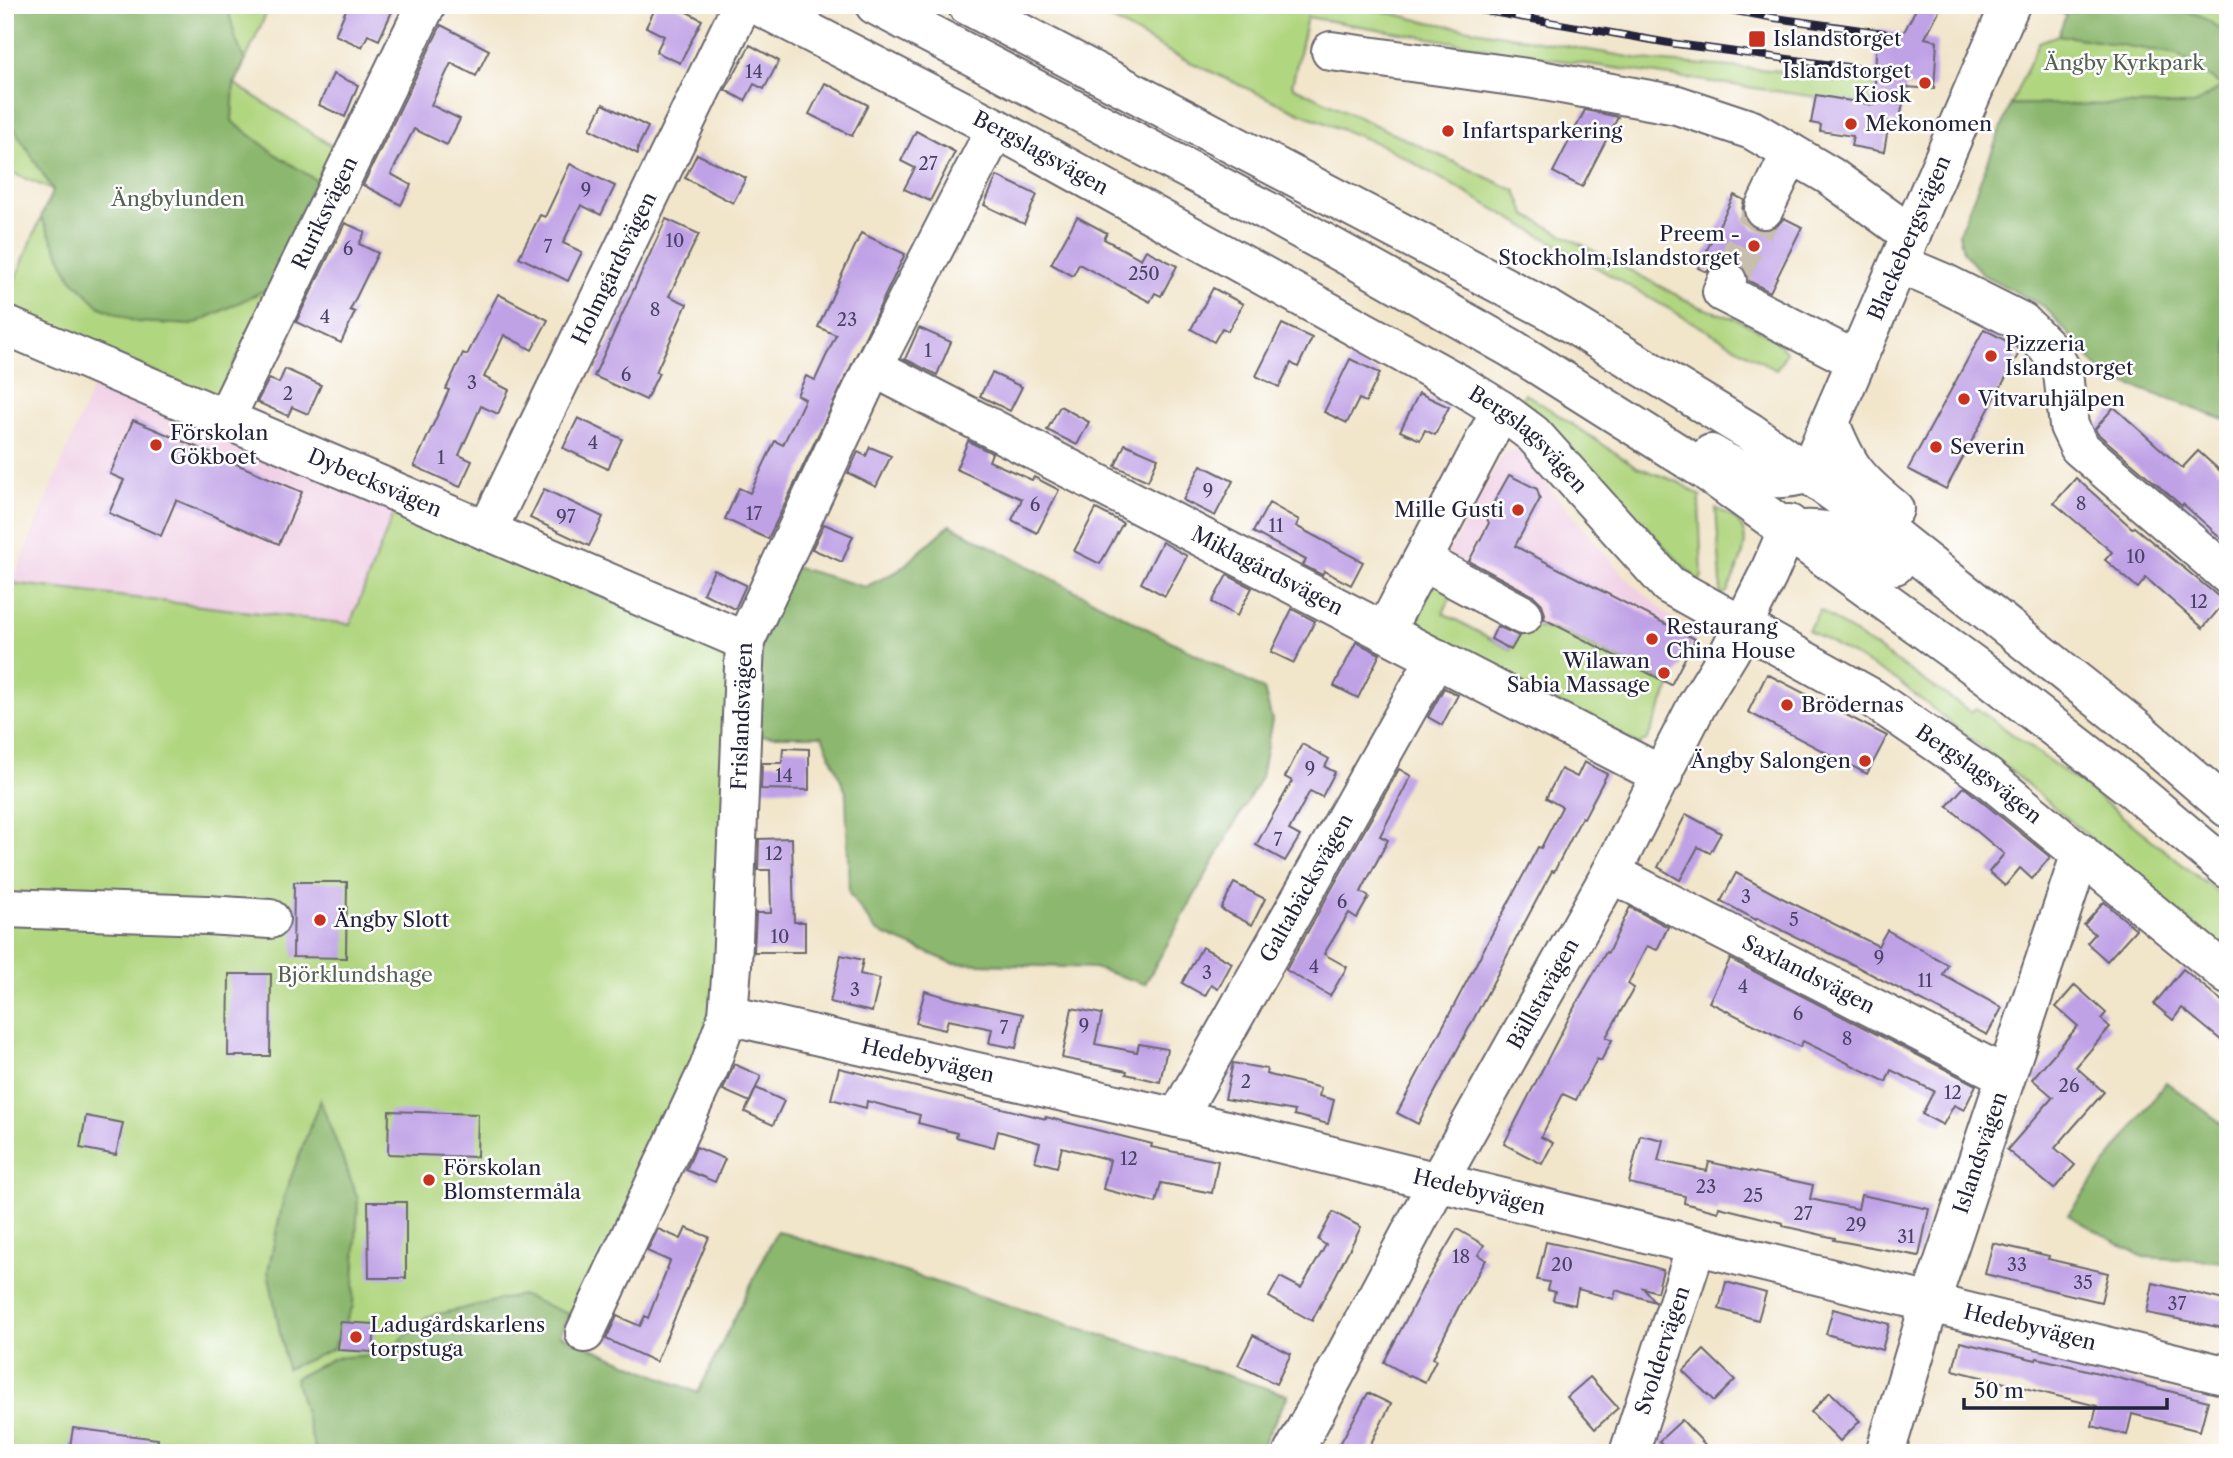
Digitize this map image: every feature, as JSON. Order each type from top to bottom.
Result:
[{"type":"street","name":"Ruriksvägen","points":[[225,419],[426,5]]},
{"type":"street","name":"Holmgårdsvägen","points":[[487,531],[742,5]]},
{"type":"street","name":"Bergslagsvägen","points":[[757,5],[996,128],[1459,384],[1501,410],[1533,435],[1669,585],[1872,698],[1987,777],[2228,975]]},
{"type":"street","points":[[875,5],[1271,213],[1511,348],[1706,471],[1987,675],[2134,790],[2228,869]]},
{"type":"street","points":[[967,5],[1551,311],[1739,425],[1879,525],[2113,711],[2228,808]]},
{"type":"street","points":[[1979,5],[1994,43]]},
{"type":"street","name":"Blackebergsvägen","points":[[1787,531],[1808,473],[2010,5]]},
{"type":"street","points":[[1331,51],[1534,79],[1677,105],[1752,130],[1830,176],[1905,250],[1944,283],[2022,322],[2051,351],[2063,373],[2068,426],[2079,447],[2228,575]]},
{"type":"street","name":"Frislandsvägen","points":[[585,1333],[709,1068],[728,1015],[733,952],[745,641],[873,368],[996,128]]},
{"type":"street","points":[[1764,209],[1791,153]]},
{"type":"street","points":[[1385,277],[1414,280],[1438,287],[1574,364],[1731,467],[1764,477],[1796,477],[1808,473]]},
{"type":"street","points":[[1727,281],[1722,292],[1857,361]]},
{"type":"street","name":"Dybecksvägen","points":[[5,326],[745,641]]},
{"type":"street","name":"Miklagårdsvägen","points":[[873,368],[1662,776]]},
{"type":"street","points":[[1385,631],[1501,410]]},
{"type":"street","points":[[1830,423],[1846,461],[1858,478],[2029,615],[2047,638],[2056,666]]},
{"type":"street","points":[[1787,531],[1812,528],[1833,531],[1861,543],[2038,666],[2082,703],[2096,711],[2113,711]]},
{"type":"street","name":"Bällstavägen","points":[[1293,1453],[1438,1182],[1611,873],[1697,705],[1742,627],[1787,531]]},
{"type":"street","points":[[1422,561],[1523,615]]},
{"type":"street","name":"Galtabäcksvägen","points":[[1178,1118],[1436,658]]},
{"type":"street","name":"Islandsvägen","points":[[1885,1453],[1930,1303],[2081,853]]},
{"type":"street","name":"Saxlandsvägen","points":[[1611,873],[2006,1076]]},
{"type":"street","points":[[5,908],[270,919]]},
{"type":"street","name":"Hedebyvägen","points":[[728,1015],[1178,1118],[2228,1376]]},
{"type":"street","name":"Svoldervägen","points":[[1629,1453],[1696,1247]]},
{"type":"shaded area","name":"Förskolan Gökboet","points":[[95,381],[395,510],[350,624],[12,583]]},
{"type":"shaded area","points":[[1518,451],[1625,577],[1695,639],[1671,685],[1563,633],[1525,624],[1435,577],[1503,454]]},
{"type":"green space","name":"Ängbylunden","points":[[5,5],[270,5],[235,84],[340,151],[219,394],[207,394],[5,309],[5,303],[53,190],[5,170]]},
{"type":"green space","name":"Ängbylunden","points":[[5,5],[227,5],[236,40],[245,61],[234,84],[232,121],[275,154],[324,185],[276,285],[192,325],[136,322],[100,307],[71,278],[41,217],[53,190],[5,114]]},
{"type":"green space","points":[[1086,5],[1357,5],[1423,21],[1652,61],[1874,78],[1874,85],[1884,86],[1879,106],[1552,59],[1307,17],[1292,86],[1516,191],[1526,215],[1697,306],[1739,320],[1771,336],[1787,352],[1776,370],[1384,146],[1300,113],[1173,54]]},
{"type":"green space","points":[[2053,5],[2159,5],[2199,15],[2228,34],[2228,421],[2105,376],[2045,307],[1983,275],[1963,252],[1959,233],[2011,104],[2194,105],[2222,86],[2177,54],[2058,35],[2066,15],[2052,8]]},
{"type":"green space","name":"Ängby Kyrkpark","points":[[2081,5],[2228,5],[2228,121],[2011,104],[2039,42],[2058,35],[2065,36]]},
{"type":"green space","points":[[1525,393],[1637,467],[1678,482],[1701,496],[1702,576],[1699,582],[1521,400]]},
{"type":"green space","points":[[1716,508],[1736,520],[1745,536],[1739,565],[1727,592],[1720,596],[1721,583]]},
{"type":"green space","name":"Björklundshage","points":[[395,510],[713,644],[732,669],[719,1013],[592,1287],[569,1314],[560,1335],[698,1393],[777,1231],[1288,1395],[1258,1453],[5,1453],[5,605],[12,583],[350,624]]},
{"type":"green space","points":[[950,525],[1264,690],[1272,720],[1261,777],[1145,984],[1094,968],[952,963],[876,931],[849,893],[846,792],[822,736],[755,736],[761,644],[795,567],[865,587],[898,571]]},
{"type":"green space","points":[[1435,577],[1451,597],[1443,613],[1511,650],[1525,624],[1563,632],[1671,685],[1647,740],[1638,745],[1409,624]]},
{"type":"green space","points":[[1820,610],[1971,712],[1976,708],[2087,788],[2228,901],[2228,954],[2005,766],[1898,681],[1808,630]]},
{"type":"green space","points":[[2166,1082],[2228,1128],[2228,1262],[2143,1257],[2068,1215]]},
{"type":"green space","points":[[320,1100],[358,1199],[353,1306],[333,1349],[287,1369],[268,1271],[284,1196]]},
{"type":"green space","points":[[777,1231],[1288,1395],[1258,1453],[316,1453],[295,1378],[334,1358],[385,1354],[426,1317],[521,1295],[569,1314],[560,1335],[698,1393]]},
{"type":"building","points":[[348,5],[395,5],[379,40],[368,35],[362,47],[335,35]]},
{"type":"building","points":[[657,5],[674,5],[702,20],[680,63],[656,52],[664,36],[646,27]]},
{"type":"building","points":[[1918,5],[1942,5],[1925,38],[1937,41],[1934,89],[1906,87],[1899,124],[1889,122],[1884,152],[1851,146],[1853,136],[1820,131],[1821,125],[1811,123],[1816,95],[1874,105],[1877,29],[1903,34]]},
{"type":"building","points":[[441,25],[489,50],[476,76],[451,63],[431,105],[460,119],[447,145],[414,129],[391,174],[411,185],[401,205],[363,185]]},
{"type":"building","points":[[750,45],[779,61],[764,89],[754,84],[745,101],[725,90]]},
{"type":"building","points":[[333,74],[358,85],[345,117],[319,105]]},
{"type":"building","points":[[825,83],[868,105],[852,136],[809,114]]},
{"type":"building","points":[[603,104],[648,127],[638,147],[638,154],[590,129]]},
{"type":"building","points":[[1585,110],[1618,117],[1582,187],[1553,172]]},
{"type":"building","points":[[916,131],[955,152],[930,201],[904,189],[915,168],[901,161]]},
{"type":"building","points":[[697,154],[746,178],[733,203],[685,178]]},
{"type":"building","points":[[570,164],[615,186],[601,215],[581,205],[563,243],[582,252],[568,281],[519,257],[540,215],[545,217]]},
{"type":"building","points":[[997,176],[1037,195],[1024,224],[984,205]]},
{"type":"building","points":[[1734,195],[1744,200],[1742,210],[1746,221],[1755,229],[1765,231],[1776,227],[1784,218],[1802,227],[1770,292],[1749,281],[1745,269],[1735,261],[1726,259],[1715,263],[1707,272],[1698,268]]},
{"type":"building","points":[[1077,217],[1107,233],[1104,239],[1141,259],[1146,250],[1177,266],[1161,296],[1155,293],[1150,302],[1079,264],[1073,276],[1051,264]]},
{"type":"building","points":[[666,219],[699,234],[669,296],[687,304],[646,400],[594,376]]},
{"type":"building","points":[[345,223],[365,232],[359,244],[378,253],[350,310],[355,312],[341,343],[296,322]]},
{"type":"building","points":[[861,233],[905,254],[768,539],[725,519],[739,488],[750,493],[775,441],[783,445],[805,399],[797,395],[806,376],[815,380],[836,335],[818,327]]},
{"type":"building","points":[[1213,288],[1243,304],[1228,331],[1222,328],[1214,342],[1191,329]]},
{"type":"building","points":[[498,294],[548,320],[532,350],[504,335],[484,377],[509,390],[498,414],[481,406],[459,455],[472,461],[460,487],[414,466],[463,353],[467,355]]},
{"type":"building","points":[[1282,324],[1312,338],[1298,367],[1291,363],[1279,387],[1256,376]]},
{"type":"building","points":[[919,328],[951,342],[937,375],[905,359]]},
{"type":"building","points":[[1984,329],[2020,351],[1946,489],[1908,469]]},
{"type":"building","points":[[1350,359],[1380,373],[1366,402],[1359,399],[1347,423],[1324,412]]},
{"type":"building","points":[[285,369],[321,385],[308,414],[292,407],[288,416],[257,402],[269,379],[279,383]]},
{"type":"building","points":[[992,373],[1022,387],[1010,411],[980,396]]},
{"type":"building","points":[[1419,393],[1449,407],[1435,435],[1425,430],[1420,440],[1400,431]]},
{"type":"building","points":[[1060,406],[1089,422],[1077,445],[1047,430]]},
{"type":"building","points":[[2114,407],[2182,468],[2198,451],[2228,478],[2228,544],[2097,433],[2095,429]]},
{"type":"building","points":[[578,418],[622,439],[608,469],[563,448]]},
{"type":"building","points":[[133,420],[302,492],[279,544],[176,500],[161,536],[109,513],[124,480],[110,474]]},
{"type":"building","points":[[968,441],[992,453],[989,461],[1032,480],[1034,477],[1059,490],[1037,533],[1012,520],[1022,499],[956,469]]},
{"type":"building","points":[[1125,444],[1158,458],[1148,481],[1115,466]]},
{"type":"building","points":[[870,447],[891,456],[876,487],[848,473],[858,452],[866,456]]},
{"type":"building","points":[[1201,465],[1233,481],[1215,516],[1183,500]]},
{"type":"building","points":[[1509,475],[1537,489],[1540,499],[1515,546],[1695,639],[1671,685],[1544,619],[1542,604],[1534,596],[1469,561],[1489,523],[1486,516]]},
{"type":"building","points":[[2076,478],[2132,528],[2225,602],[2203,628],[2146,578],[2138,588],[2105,560],[2112,552],[2054,503]]},
{"type":"building","points":[[544,489],[603,517],[589,546],[530,518]]},
{"type":"building","points":[[1269,503],[1299,520],[1296,526],[1363,562],[1351,585],[1324,571],[1322,575],[1303,565],[1306,560],[1253,532]]},
{"type":"building","points":[[1096,509],[1123,523],[1100,564],[1074,551]]},
{"type":"building","points":[[824,524],[853,536],[842,562],[812,549]]},
{"type":"building","points":[[1162,542],[1187,556],[1165,596],[1141,583]]},
{"type":"building","points":[[714,570],[746,585],[735,609],[703,593]]},
{"type":"building","points":[[1227,575],[1252,588],[1237,616],[1212,602]]},
{"type":"building","points":[[1292,609],[1315,621],[1294,663],[1271,652]]},
{"type":"building","points":[[1497,626],[1519,636],[1511,650],[1491,639]]},
{"type":"building","points":[[1356,642],[1380,654],[1358,698],[1334,686]]},
{"type":"building","points":[[1767,674],[1887,736],[1867,774],[1748,712]]},
{"type":"building","points":[[1444,688],[1458,695],[1442,725],[1428,717]]},
{"type":"building","points":[[1302,744],[1329,759],[1325,767],[1335,772],[1322,797],[1310,791],[1289,830],[1300,836],[1285,861],[1256,845],[1292,781],[1285,777]]},
{"type":"building","points":[[783,748],[809,749],[809,790],[761,789],[762,763],[782,763]]},
{"type":"building","points":[[1584,762],[1607,774],[1554,872],[1552,871],[1418,1124],[1397,1113],[1538,847],[1541,848],[1562,807],[1546,798],[1561,769],[1577,777]]},
{"type":"building","points":[[1399,769],[1411,776],[1380,836],[1388,840],[1361,892],[1369,897],[1357,918],[1349,913],[1324,954],[1347,967],[1330,996],[1286,970]]},
{"type":"building","points":[[1964,787],[2050,857],[2032,879],[2020,868],[2005,886],[1989,872],[2004,854],[1947,806]]},
{"type":"building","points":[[1686,814],[1721,833],[1710,853],[1698,847],[1680,880],[1658,867]]},
{"type":"building","points":[[792,838],[794,922],[805,922],[805,952],[754,952],[756,913],[771,913],[770,870],[758,870],[759,839]]},
{"type":"building","points":[[1736,873],[1878,946],[1887,930],[1948,965],[1943,975],[2002,1008],[1987,1035],[1848,962],[1721,901]]},
{"type":"building","name":"Ängby Slott","points":[[294,882],[347,882],[346,958],[293,957]]},
{"type":"building","points":[[1234,883],[1265,899],[1252,925],[1221,909]]},
{"type":"building","points":[[2104,902],[2136,929],[2107,961],[2087,943],[2095,934],[2084,925]]},
{"type":"building","points":[[1630,907],[1668,927],[1657,950],[1647,946],[1628,984],[1634,988],[1606,1037],[1612,1040],[1601,1061],[1597,1059],[1576,1100],[1563,1094],[1541,1137],[1553,1143],[1542,1164],[1504,1144],[1576,1004],[1606,952],[1608,953]]},
{"type":"building","points":[[1202,947],[1232,963],[1218,989],[1211,985],[1205,996],[1182,983]]},
{"type":"building","points":[[841,955],[863,960],[860,974],[880,979],[872,1012],[830,1002]]},
{"type":"building","points":[[1730,959],[1976,1085],[1964,1110],[1954,1105],[1943,1125],[1922,1114],[1934,1091],[1891,1070],[1886,1082],[1803,1041],[1800,1047],[1709,1002]]},
{"type":"building","points":[[2183,969],[2228,1006],[2228,1046],[2182,1008],[2173,1020],[2154,1004]]},
{"type":"building","points":[[229,974],[271,974],[270,1056],[228,1056]]},
{"type":"building","points":[[2075,985],[2106,1013],[2101,1019],[2110,1027],[2076,1067],[2104,1092],[2055,1148],[2075,1165],[2054,1189],[2007,1150],[2053,1097],[2032,1079],[2078,1026],[2056,1007]]},
{"type":"building","points":[[925,991],[1023,1014],[1016,1048],[989,1043],[992,1029],[948,1020],[945,1030],[916,1023]]},
{"type":"building","points":[[1072,1008],[1102,1014],[1095,1044],[1137,1052],[1139,1044],[1167,1049],[1160,1082],[1126,1074],[1127,1071],[1062,1058]]},
{"type":"building","points":[[1233,1063],[1267,1069],[1266,1074],[1321,1088],[1319,1096],[1334,1100],[1328,1124],[1294,1115],[1295,1111],[1225,1099]]},
{"type":"building","points":[[734,1064],[761,1076],[750,1102],[723,1090]]},
{"type":"building","points":[[839,1068],[1046,1117],[1152,1144],[1151,1147],[1218,1161],[1212,1193],[1161,1183],[1156,1203],[1103,1189],[1110,1160],[1062,1147],[1057,1167],[1035,1161],[1040,1143],[998,1131],[994,1147],[956,1137],[957,1133],[918,1123],[920,1115],[867,1101],[866,1108],[831,1099]]},
{"type":"building","points":[[756,1088],[784,1101],[773,1125],[745,1112]]},
{"type":"building","points":[[389,1111],[478,1114],[477,1157],[388,1154]]},
{"type":"building","points":[[86,1116],[123,1123],[116,1155],[80,1148]]},
{"type":"building","points":[[1640,1135],[1663,1140],[1658,1161],[1707,1171],[1709,1162],[1813,1185],[1810,1199],[1858,1209],[1861,1195],[1929,1209],[1919,1256],[1834,1240],[1835,1238],[1783,1226],[1783,1223],[1719,1207],[1718,1212],[1684,1203],[1685,1196],[1629,1183]]},
{"type":"building","points":[[696,1147],[725,1159],[715,1182],[686,1170]]},
{"type":"building","points":[[368,1202],[406,1202],[406,1278],[369,1278]]},
{"type":"building","points":[[1333,1212],[1361,1227],[1312,1321],[1269,1297],[1280,1277],[1301,1288],[1326,1245],[1318,1240]]},
{"type":"building","points":[[686,1228],[709,1237],[656,1362],[606,1339],[617,1316],[640,1326],[645,1316],[648,1318],[670,1261],[647,1251],[658,1229],[681,1239]]},
{"type":"building","points":[[1457,1229],[1484,1245],[1478,1255],[1486,1260],[1433,1358],[1436,1360],[1425,1382],[1384,1362]]},
{"type":"building","points":[[1546,1242],[1663,1270],[1657,1292],[1643,1288],[1655,1302],[1616,1290],[1614,1299],[1578,1289],[1575,1305],[1553,1300],[1555,1292],[1547,1290],[1549,1282],[1537,1280]]},
{"type":"building","points":[[1993,1243],[2108,1273],[2101,1302],[1985,1274]]},
{"type":"building","points":[[1726,1282],[1766,1293],[1758,1320],[1719,1309]]},
{"type":"building","points":[[2153,1283],[2228,1301],[2228,1329],[2147,1313]]},
{"type":"building","points":[[1833,1309],[1889,1324],[1882,1350],[1826,1334]]},
{"type":"building","name":"Ladugårdskarlens torpstuga","points":[[340,1322],[375,1324],[373,1352],[338,1350]]},
{"type":"building","points":[[1253,1335],[1291,1354],[1276,1384],[1238,1365]]},
{"type":"building","points":[[1960,1342],[2071,1366],[2208,1401],[2200,1431],[2132,1414],[2127,1435],[2092,1426],[2097,1406],[1953,1370]]},
{"type":"building","points":[[1704,1350],[1735,1380],[1714,1401],[1683,1371]]},
{"type":"building","points":[[1590,1377],[1618,1408],[1595,1429],[1567,1397]]},
{"type":"building","points":[[1830,1392],[1860,1421],[1840,1441],[1811,1412]]},
{"type":"building","points":[[1368,1393],[1391,1404],[1366,1453],[1335,1453]]},
{"type":"building","points":[[1682,1420],[1713,1453],[1670,1453],[1659,1441]]},
{"type":"building","points":[[73,1428],[158,1439],[157,1453],[69,1453]]},
{"type":"tunnel","points":[[1727,281],[1764,209]]},
{"type":"railway","points":[[1452,5],[1669,43],[1884,72]]},
{"type":"railway","points":[[1702,5],[1883,33]]},
{"type":"place","name":"Islandstorget","points":[[1757,39]]},
{"type":"place","name":"Islandstorget Kiosk","points":[[1925,83]]},
{"type":"place","name":"Mekonomen","points":[[1851,124]]},
{"type":"place","name":"Infartsparkering","points":[[1448,131]]},
{"type":"place","name":"Preem - Stockholm,Islandstorget","points":[[1754,246]]},
{"type":"place","name":"Pizzeria Islandstorget","points":[[1991,356]]},
{"type":"place","name":"Vitvaruhjälpen","points":[[1964,399]]},
{"type":"place","name":"Förskolan Gökboet","points":[[156,445]]},
{"type":"place","name":"Severin","points":[[1936,447]]},
{"type":"place","name":"Mille Gusti","points":[[1518,510]]},
{"type":"place","name":"Restaurang China House","points":[[1652,639]]},
{"type":"place","name":"Wilawan Sabia Massage","points":[[1664,673]]},
{"type":"place","name":"Brödernas","points":[[1787,705]]},
{"type":"place","name":"Ängby Salongen","points":[[1865,761]]},
{"type":"place","name":"Ängby Slott","points":[[320,920]]},
{"type":"place","name":"Förskolan Blomstermåla","points":[[429,1180]]},
{"type":"place","name":"Ladugårdskarlens torpstuga","points":[[356,1337]]}]
